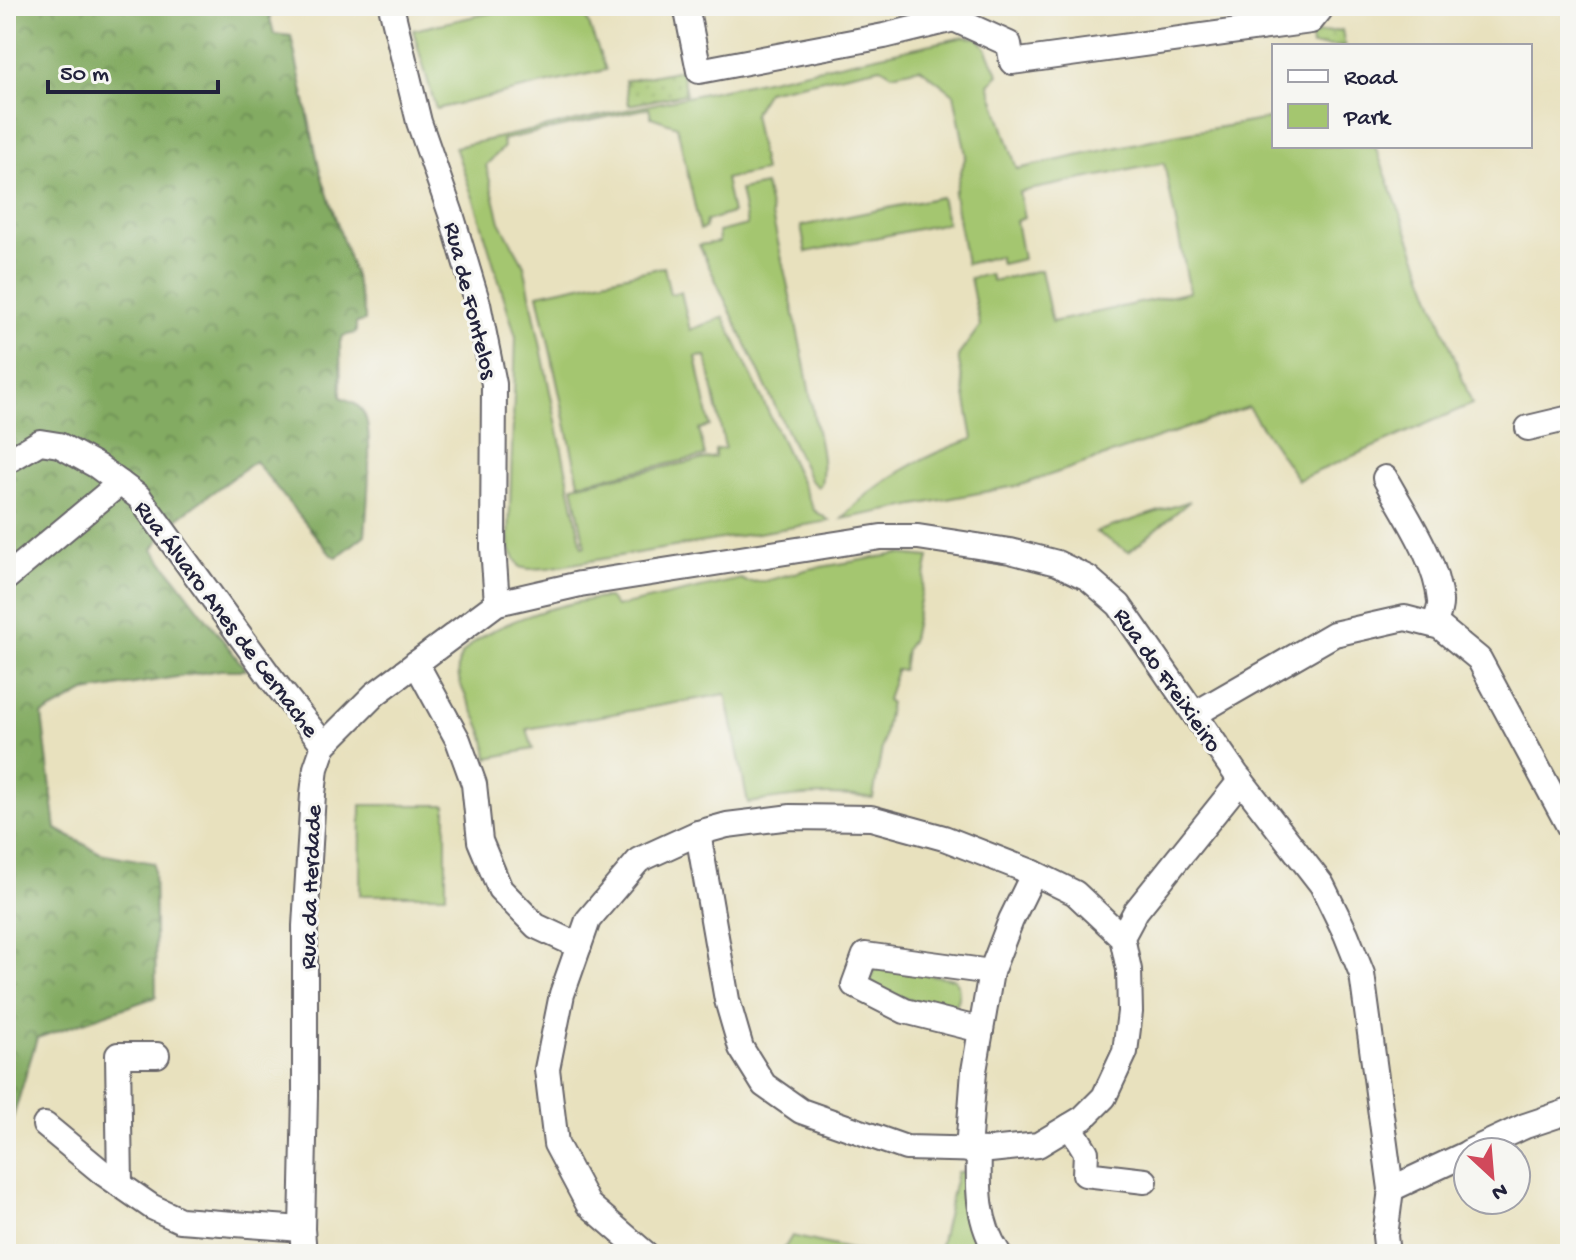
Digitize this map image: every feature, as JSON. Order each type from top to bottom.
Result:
[{"type":"street","name":"Rua de Fontelos","points":[[391,6],[419,122],[478,304],[494,384],[493,547],[497,603]]},
{"type":"street","points":[[686,6],[699,71],[884,36],[954,13],[1009,44],[1012,62],[1311,21],[1320,6]]},
{"type":"street","points":[[1528,428],[1570,418]]},
{"type":"street","name":"Rua Álvaro Anes de Cernache","points":[[6,462],[40,442],[59,445],[139,497],[262,666],[324,745]]},
{"type":"street","points":[[1385,478],[1435,581],[1440,604],[1434,625]]},
{"type":"street","points":[[6,578],[120,483]]},
{"type":"street","name":"Rua do Freixieiro","points":[[497,603],[595,581],[881,537],[918,537],[986,546],[1057,563],[1088,578],[1119,605],[1241,780],[1322,885],[1346,934],[1362,974],[1391,1189],[1385,1236],[1387,1254]]},
{"type":"street","points":[[324,745],[375,694],[497,603]]},
{"type":"street","points":[[1195,714],[1334,634],[1405,618],[1434,625],[1479,659],[1570,828]]},
{"type":"street","points":[[416,663],[458,740],[474,784],[480,841],[500,889],[536,926],[579,946]]},
{"type":"street","name":"Rua da Herdade","points":[[304,1254],[305,926],[313,794],[316,768],[324,745]]},
{"type":"street","points":[[1122,937],[1136,911],[1241,780]]},
{"type":"street","points":[[646,1254],[588,1204],[556,1144],[547,1069],[562,994],[588,920],[639,860],[698,833],[727,825],[791,817],[871,818],[944,838],[1034,873],[1075,893],[1122,937],[1129,970],[1130,1012],[1125,1052],[1104,1097],[1083,1118],[1038,1145],[973,1150],[906,1148],[801,1111],[764,1085],[741,1048],[727,1000],[698,833]]},
{"type":"street","points":[[999,1254],[986,1236],[973,1150],[974,1071],[991,972],[1034,873]]},
{"type":"street","points":[[981,1030],[905,1011],[854,985],[865,955],[991,972]]},
{"type":"street","points":[[120,1185],[118,1055],[157,1055]]},
{"type":"street","points":[[1503,1136],[1570,1111]]},
{"type":"street","points":[[45,1125],[152,1207],[180,1220],[302,1229],[312,1254]]},
{"type":"street","points":[[1070,1126],[1086,1152],[1085,1174],[1145,1181]]},
{"type":"street","points":[[1391,1189],[1452,1160]]},
{"type":"green space","points":[[6,6],[267,6],[274,34],[291,36],[320,171],[365,316],[365,321],[356,323],[356,333],[343,336],[340,342],[341,397],[363,412],[369,455],[365,535],[337,557],[331,555],[255,461],[171,523],[153,549],[246,670],[220,670],[85,692],[42,715],[56,829],[100,853],[154,863],[156,997],[37,1038],[11,1124],[6,1129],[6,579],[9,573],[6,556]]},
{"type":"green space","points":[[521,6],[582,6],[606,70],[436,109],[413,30]]},
{"type":"green space","points":[[1342,30],[1345,44],[1312,44],[1311,38],[1301,39],[1300,36]]},
{"type":"green space","points":[[964,37],[978,38],[999,75],[989,84],[1017,169],[1174,135],[1272,118],[1272,148],[1376,148],[1472,404],[1298,480],[1248,407],[1021,485],[842,519],[869,493],[902,471],[937,452],[973,439],[958,356],[980,326],[970,278],[990,274],[992,281],[1041,270],[1052,322],[1190,292],[1164,163],[1019,192],[1024,218],[1016,221],[1023,259],[1001,264],[999,256],[966,264],[954,194],[966,155],[954,94],[920,68],[892,74],[881,67],[767,91],[753,114],[764,171],[725,179],[732,213],[706,221],[705,228],[700,230],[677,126],[651,117],[649,108],[502,140],[504,147],[486,165],[500,222],[524,265],[582,547],[585,546],[573,486],[715,457],[715,450],[725,448],[706,356],[696,357],[710,426],[699,429],[705,456],[579,483],[538,294],[664,267],[670,294],[681,292],[690,330],[724,317],[814,510],[830,521],[548,568],[520,567],[510,550],[509,536],[516,337],[455,147]]},
{"type":"green space","points":[[681,70],[686,94],[629,105],[625,81]]},
{"type":"green space","points":[[765,185],[797,326],[820,448],[822,475],[818,487],[810,480],[699,245],[719,242],[718,232],[747,225],[740,190]]},
{"type":"green space","points":[[941,197],[947,223],[806,252],[801,226]]},
{"type":"green space","points":[[1190,501],[1129,552],[1096,532]]},
{"type":"green space","points":[[898,554],[929,557],[903,670],[896,670],[887,700],[890,702],[873,798],[810,796],[748,803],[726,694],[527,729],[533,749],[488,758],[482,731],[460,681],[458,665],[465,651],[499,628],[548,609],[593,599],[609,598],[616,607],[741,579],[747,582],[766,581],[809,569]]},
{"type":"green space","points":[[361,805],[446,805],[446,895],[360,895]]},
{"type":"green space","points":[[874,966],[955,979],[957,1002],[947,1012],[876,989],[871,980]]},
{"type":"green space","points":[[957,1172],[968,1172],[974,1233],[983,1254],[938,1254]]},
{"type":"green space","points":[[792,1236],[871,1254],[781,1254]]}]
